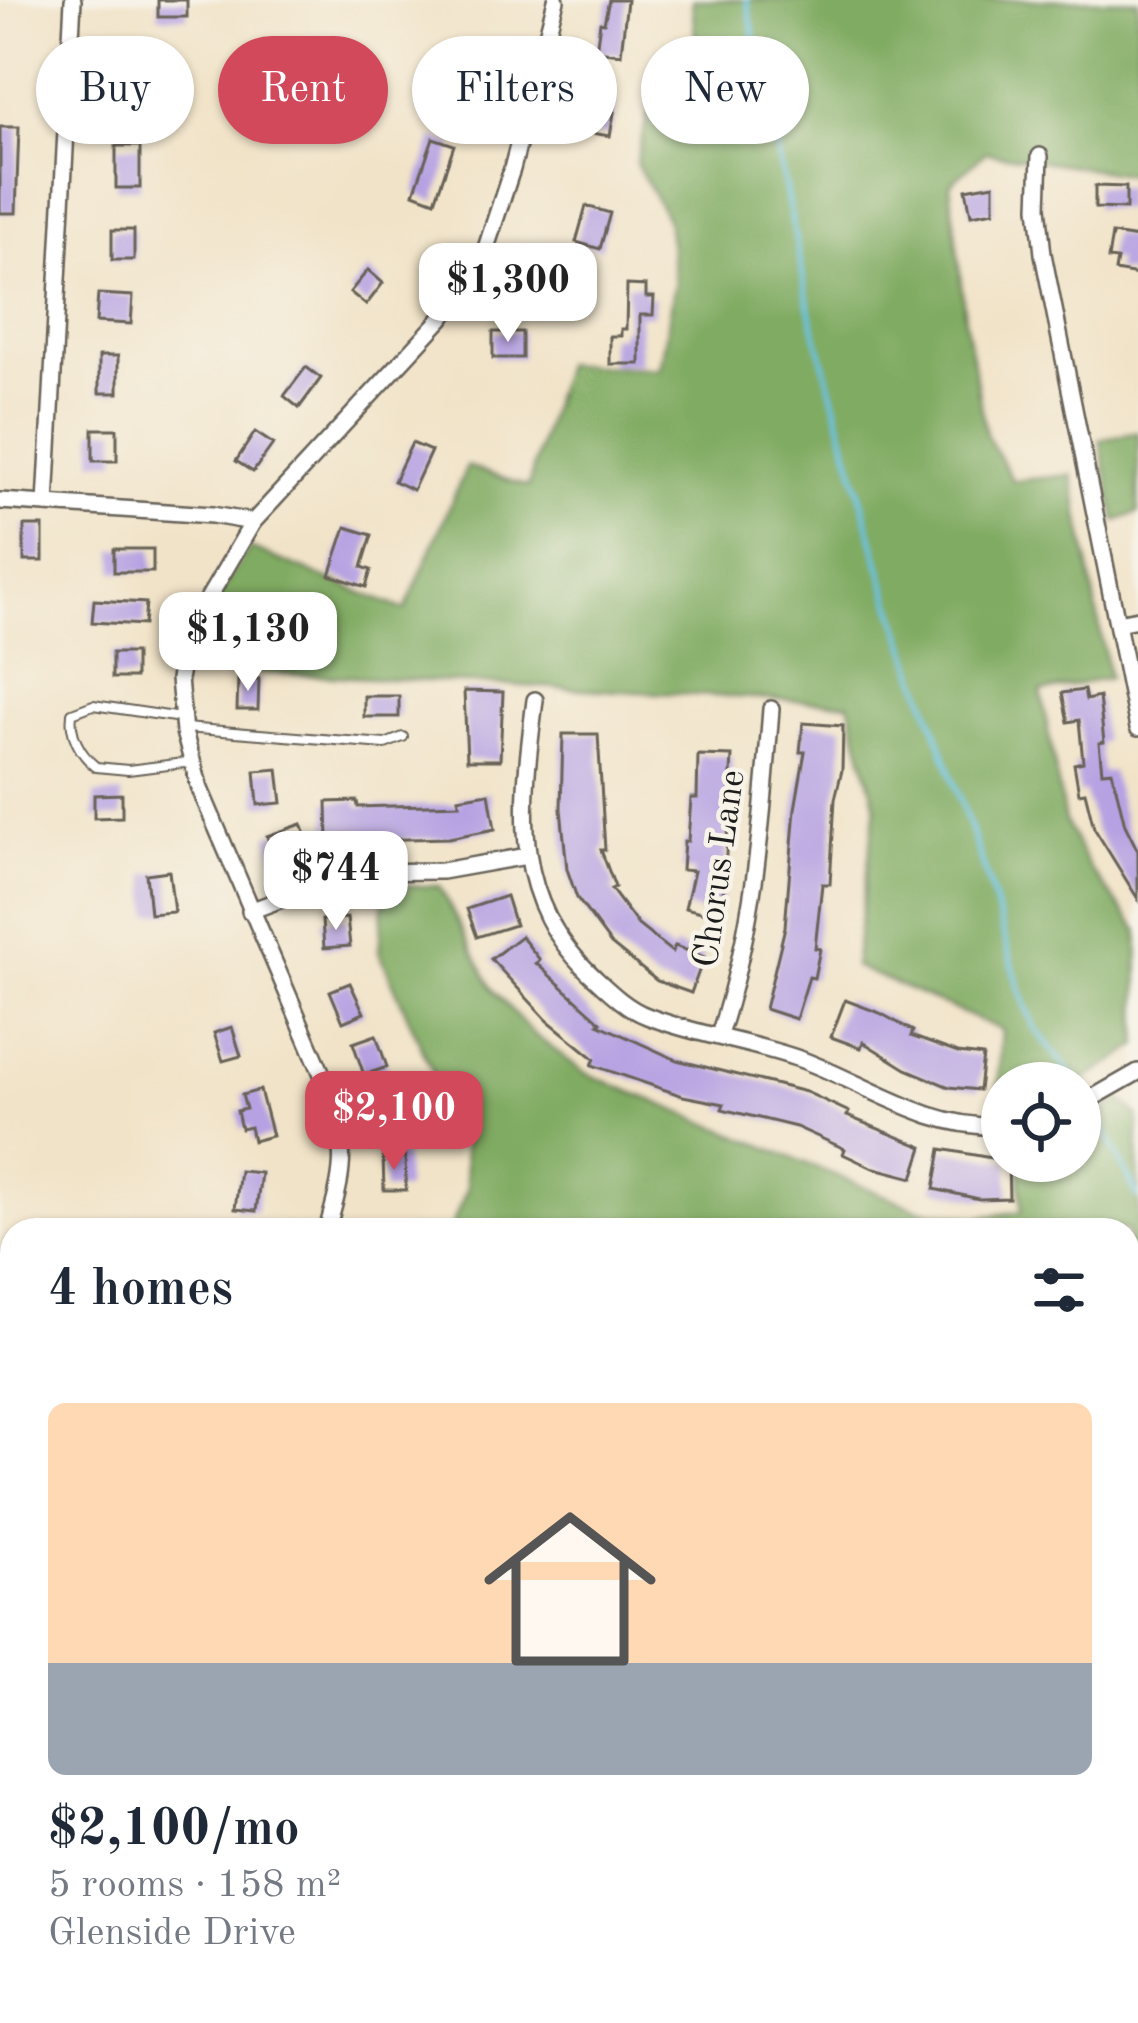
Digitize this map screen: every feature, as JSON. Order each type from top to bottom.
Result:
[{"type":"street","points":[[46,504],[73,0]]},
{"type":"street","points":[[330,1218],[344,1169],[343,1138],[331,1095],[224,854],[192,762],[178,679],[189,631],[253,522],[442,318],[486,248],[556,0]]},
{"type":"street","points":[[1040,155],[1042,254],[1138,728]]},
{"type":"street","points":[[0,500],[253,522]]},
{"type":"street","points":[[1117,623],[1138,619]]},
{"type":"street","points":[[535,700],[522,803],[527,856],[562,942],[614,997],[645,1016],[823,1068],[928,1116],[981,1126]]},
{"type":"street","name":"Chorus Lane","points":[[719,1035],[740,972],[757,884],[771,709]]},
{"type":"street","points":[[250,911],[354,872],[442,871],[527,856]]},
{"type":"street","points":[[1101,1094],[1138,1072]]},
{"type":"lane","points":[[192,762],[128,770],[96,767],[78,746],[70,724],[72,713],[93,705],[183,723],[385,744],[404,737]]},
{"type":"green space","points":[[692,0],[1138,0],[1138,176],[986,152],[950,184],[965,319],[986,434],[1013,481],[1072,475],[1109,678],[1041,692],[1065,822],[1090,869],[1138,930],[1138,1046],[1101,1070],[1101,1062],[1000,1062],[1002,1030],[854,966],[876,806],[849,703],[196,669],[215,605],[250,548],[405,610],[467,466],[528,487],[563,364],[660,369],[675,283],[667,219],[636,163],[641,142],[809,144],[809,36],[695,36]]},
{"type":"green space","points":[[1138,432],[1138,513],[1116,521],[1100,440]]},
{"type":"green space","points":[[385,886],[439,886],[493,990],[532,1033],[585,1073],[918,1209],[976,1218],[455,1218],[467,1189],[463,1141],[379,951]]},
{"type":"green space","points":[[1123,1100],[1138,1116],[1138,1218],[976,1218],[1022,1211],[1020,1182],[1101,1182],[1101,1112]]},
{"type":"building","points":[[158,0],[187,0],[187,17],[158,17]]},
{"type":"building","points":[[609,0],[627,0],[621,54],[617,54],[617,36],[598,36],[600,22],[604,23]]},
{"type":"building","points":[[0,127],[19,127],[16,213],[0,213]]},
{"type":"building","points":[[431,144],[454,145],[435,201],[414,193]]},
{"type":"building","points":[[116,146],[140,146],[140,188],[116,188]]},
{"type":"building","points":[[994,184],[994,211],[971,215],[966,189]]},
{"type":"building","points":[[1095,186],[1126,187],[1126,209],[1095,208]]},
{"type":"building","points":[[586,206],[610,213],[600,249],[576,242]]},
{"type":"building","points":[[112,230],[134,230],[134,260],[112,260]]},
{"type":"building","points":[[1112,234],[1138,238],[1138,275],[1115,271],[1117,260],[1108,259]]},
{"type":"building","points":[[531,257],[558,265],[551,290],[524,282]]},
{"type":"building","points":[[368,270],[383,283],[366,305],[350,292]]},
{"type":"building","points":[[627,285],[646,286],[646,297],[654,297],[653,315],[640,315],[640,364],[610,364],[610,336],[621,336],[621,329],[626,329]]},
{"type":"building","points":[[98,294],[133,296],[131,324],[96,322]]},
{"type":"building","points":[[493,332],[522,332],[522,358],[493,358]]},
{"type":"building","points":[[99,356],[118,356],[118,393],[99,393]]},
{"type":"building","points":[[306,367],[321,378],[299,408],[284,396]]},
{"type":"building","points":[[93,429],[117,429],[117,461],[93,461]]},
{"type":"building","points":[[255,432],[273,444],[253,472],[236,461]]},
{"type":"building","points":[[412,443],[431,451],[413,490],[394,481]]},
{"type":"building","points":[[24,526],[43,526],[43,561],[24,561]]},
{"type":"building","points":[[346,527],[372,535],[362,567],[371,570],[366,587],[330,575]]},
{"type":"building","points":[[114,549],[153,549],[153,572],[114,572]]},
{"type":"building","points":[[94,600],[146,603],[144,625],[92,622]]},
{"type":"building","points":[[112,653],[135,653],[135,678],[112,678]]},
{"type":"building","points":[[238,678],[259,679],[258,710],[237,710]]},
{"type":"building","points":[[1084,690],[1086,700],[1099,697],[1102,772],[1112,771],[1125,825],[1138,851],[1138,899],[1094,828],[1085,792],[1079,793],[1074,764],[1083,762],[1079,720],[1068,722],[1062,693]]},
{"type":"building","points":[[464,691],[503,692],[500,760],[467,760]]},
{"type":"building","points":[[364,696],[399,696],[399,717],[364,717]]},
{"type":"building","points":[[803,723],[843,726],[842,770],[835,799],[830,884],[822,884],[815,948],[820,949],[814,978],[809,977],[796,1019],[765,1009],[785,927],[805,752],[800,752]]},
{"type":"building","points":[[563,734],[598,734],[605,850],[601,850],[615,887],[611,889],[638,925],[672,952],[675,946],[704,957],[691,993],[657,981],[611,944],[577,898],[567,869],[561,809]]},
{"type":"building","points":[[698,755],[732,756],[724,887],[717,916],[685,908],[694,871],[682,870],[684,841],[688,841],[691,798],[697,798]]},
{"type":"building","points":[[278,769],[282,803],[258,805],[255,771]]},
{"type":"building","points":[[489,793],[495,829],[449,838],[328,841],[327,802],[357,801],[358,807],[460,804],[458,798]]},
{"type":"building","points":[[122,794],[122,817],[94,818],[94,795]]},
{"type":"building","points":[[302,824],[312,852],[277,865],[267,836]]},
{"type":"building","points":[[169,871],[174,912],[150,914],[146,874]]},
{"type":"building","points":[[506,896],[515,925],[477,937],[467,909]]},
{"type":"building","points":[[347,918],[350,946],[324,948],[322,920]]},
{"type":"building","points":[[521,936],[540,960],[536,963],[601,1022],[598,1024],[677,1060],[806,1092],[849,1112],[847,1116],[923,1147],[913,1178],[871,1167],[843,1154],[845,1149],[796,1127],[722,1109],[724,1104],[683,1096],[592,1065],[595,1059],[547,1020],[491,959]]},
{"type":"building","points":[[350,983],[364,1013],[343,1022],[330,991]]},
{"type":"building","points":[[845,1000],[913,1031],[911,1036],[958,1053],[983,1056],[979,1090],[949,1087],[906,1069],[863,1042],[861,1048],[831,1037]]},
{"type":"building","points":[[232,1027],[241,1056],[223,1061],[214,1033]]},
{"type":"building","points":[[376,1035],[387,1067],[364,1075],[353,1043]]},
{"type":"building","points":[[260,1090],[272,1136],[253,1141],[250,1127],[241,1129],[237,1111],[246,1109],[242,1095]]},
{"type":"building","points":[[395,1092],[402,1124],[381,1129],[374,1097]]},
{"type":"building","points":[[941,1149],[981,1156],[981,1182],[1009,1182],[1009,1198],[979,1199],[934,1189]]},
{"type":"building","points":[[383,1156],[405,1156],[406,1190],[384,1190]]},
{"type":"building","points":[[240,1171],[261,1173],[256,1211],[235,1209]]},
{"type":"waterway","points":[[747,0],[811,316],[886,587],[984,868],[1020,990],[1034,1027],[1062,1062]]},
{"type":"waterway","points":[[1101,1122],[1138,1197]]}]
